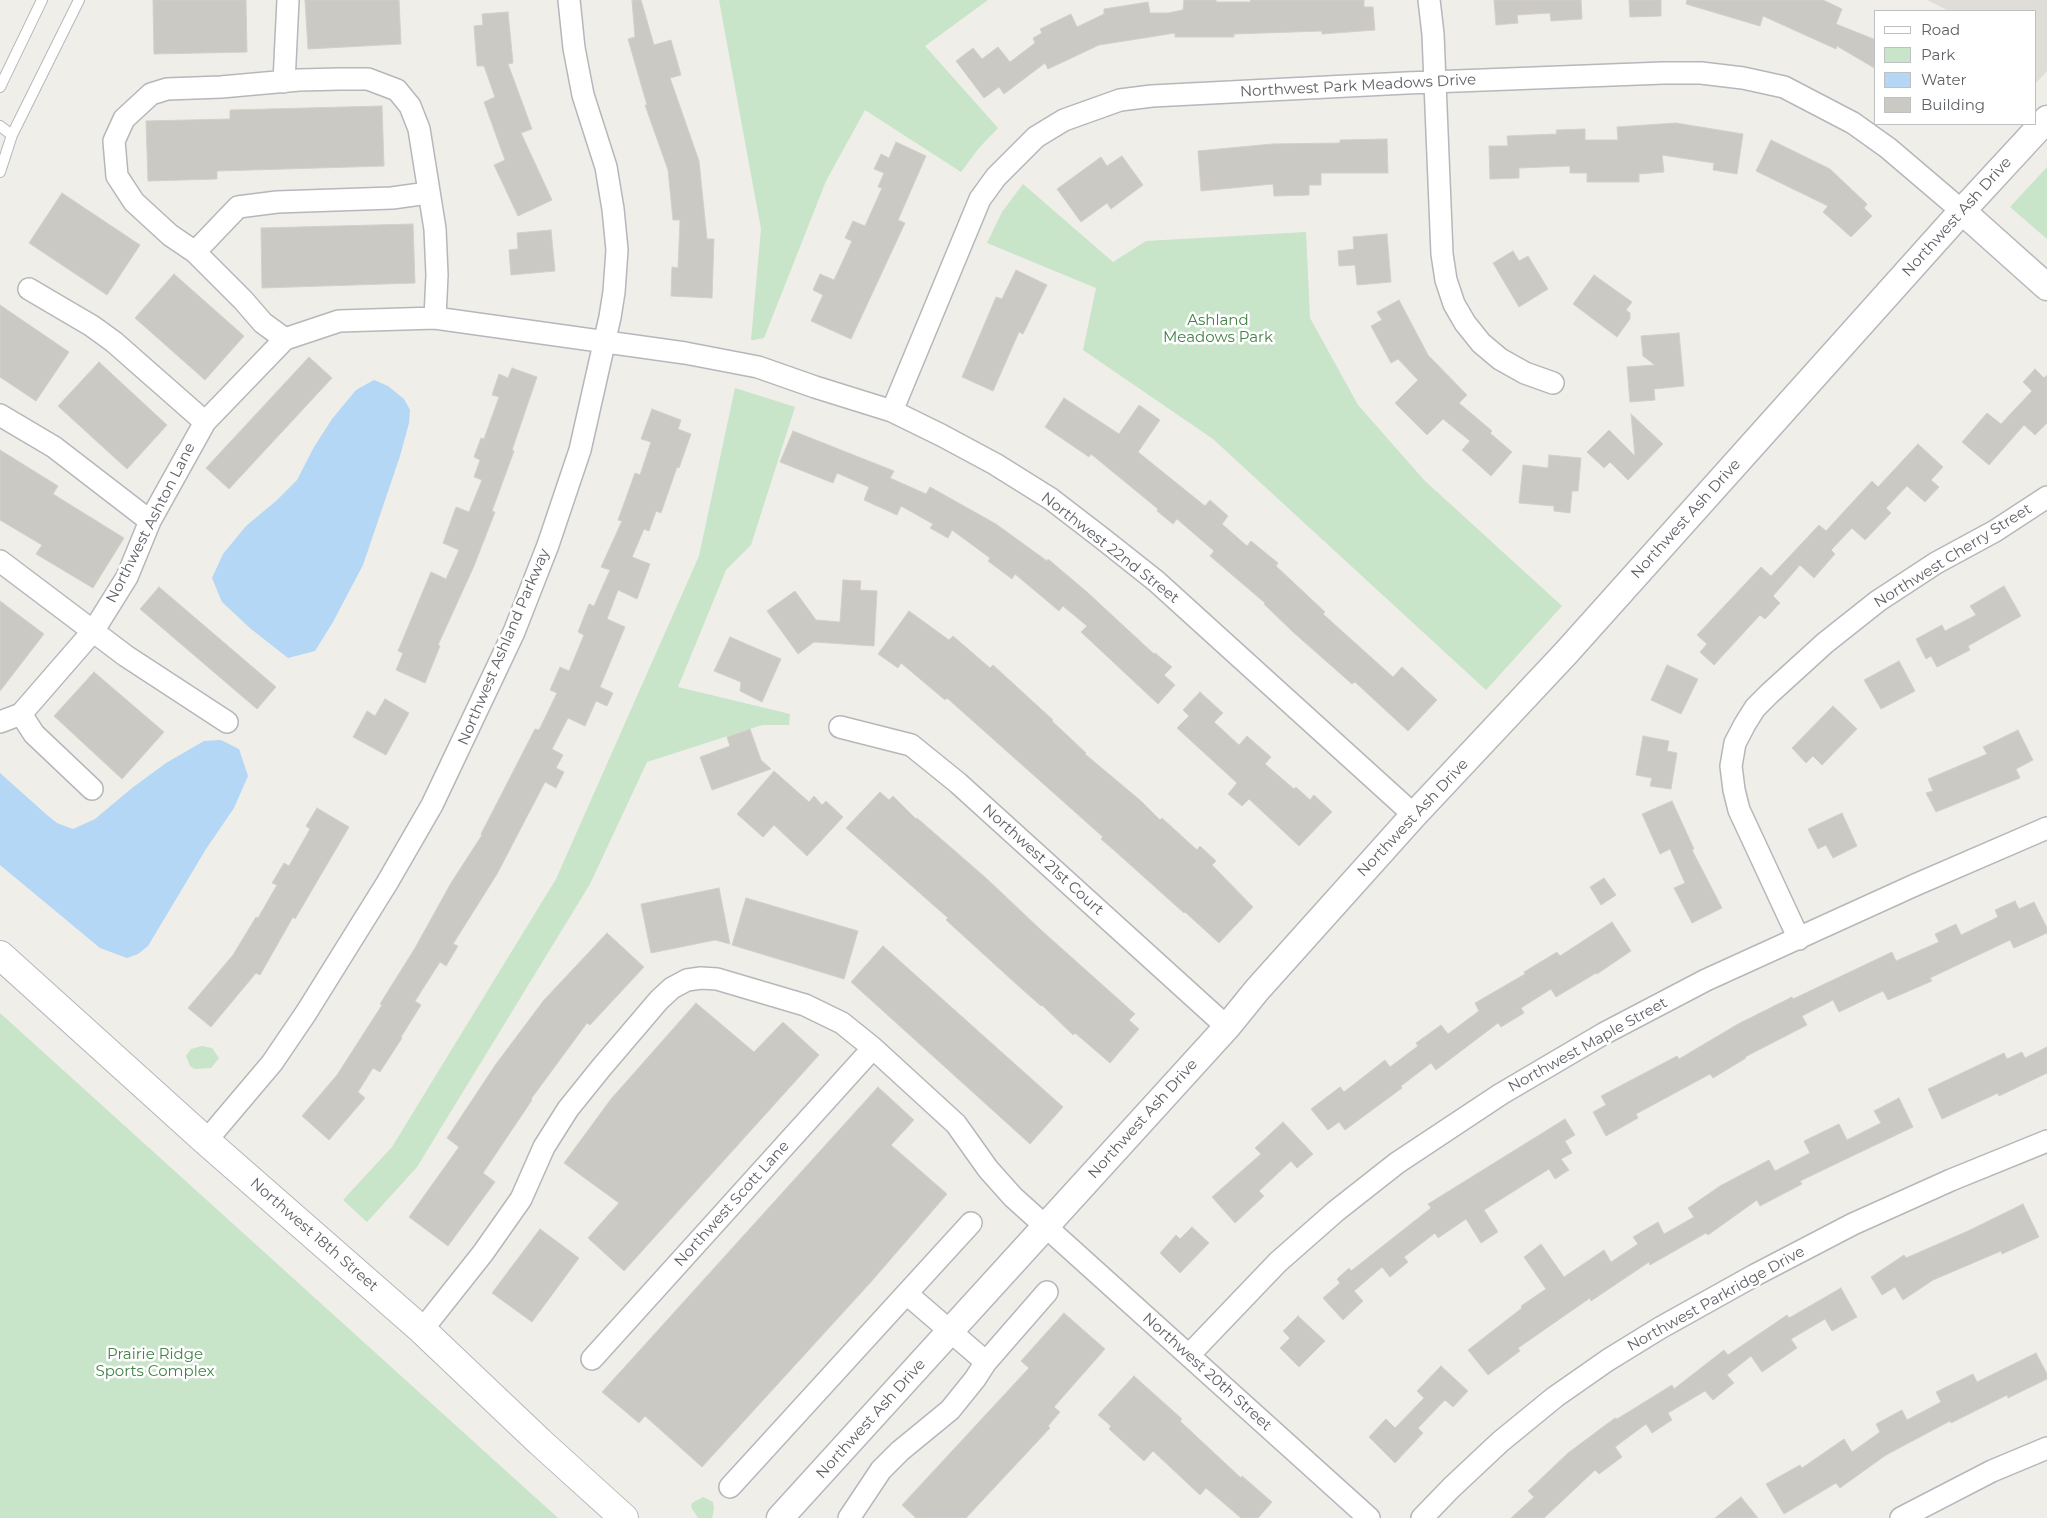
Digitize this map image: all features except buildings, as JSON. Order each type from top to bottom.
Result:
[{"type":"main road","name":"Northwest 18th Street","points":[[0,955],[206,1141],[422,1330],[540,1442],[624,1518]]},
{"type":"street","points":[[284,82],[288,0]]},
{"type":"street","name":"Northwest Ashland Parkway","points":[[206,1141],[272,1063],[306,1013],[396,868],[432,805],[510,641],[548,545],[580,450],[605,341],[615,284],[616,250],[613,209],[606,167],[583,95],[574,48],[569,0]]},
{"type":"street","points":[[1429,0],[1435,81],[1442,254],[1446,280],[1454,304],[1465,323],[1481,343],[1500,359],[1525,373],[1552,383]]},
{"type":"street","name":"Northwest Park Meadows Drive","points":[[892,411],[980,199],[996,177],[1036,137],[1064,120],[1120,100],[1152,96],[1435,81],[1701,73],[1743,78],[1784,87],[1853,123],[1896,154],[1962,211]]},
{"type":"street","points":[[285,339],[263,323],[195,252],[170,235],[134,202],[117,176],[114,141],[124,119],[150,94],[167,89],[368,79],[397,90],[410,106],[419,129],[435,229],[438,275],[435,318]]},
{"type":"street","name":"Northwest Ash Drive","points":[[780,1518],[1227,1027],[1257,990],[1414,815],[1566,653],[1962,211],[2047,119]]},
{"type":"street","points":[[195,252],[238,207],[277,202],[392,198],[428,193]]},
{"type":"street","points":[[1962,211],[2047,287]]},
{"type":"street","points":[[29,289],[92,326],[114,342],[205,422]]},
{"type":"street","name":"Northwest Ashton Lane","points":[[0,722],[21,714],[94,630],[127,577],[150,521],[205,422],[285,339],[339,320],[435,318],[605,341]]},
{"type":"street","name":"Northwest 22nd Street","points":[[605,341],[758,366],[815,387],[892,411],[995,464],[1050,499],[1156,581],[1414,815]]},
{"type":"street","points":[[0,415],[54,447],[150,521]]},
{"type":"street","name":"Northwest Cherry Street","points":[[1799,939],[1739,810],[1730,766],[1735,743],[1745,724],[1755,708],[1770,693],[1825,644],[1878,601],[1936,563],[1995,531],[2047,497]]},
{"type":"street","points":[[0,561],[126,656],[227,722]]},
{"type":"street","points":[[21,714],[34,734],[92,789]]},
{"type":"street","name":"Northwest 21st Court","points":[[840,727],[911,745],[966,789],[1227,1027]]},
{"type":"street","name":"Northwest Maple Street","points":[[1189,1355],[1278,1262],[1336,1210],[1397,1163],[1501,1094],[1603,1034],[1706,980],[1915,885],[2047,828]]},
{"type":"street","name":"Northwest 20th Street","points":[[422,1330],[483,1253],[521,1199],[544,1146],[568,1109],[601,1068],[659,1000],[672,988],[687,980],[701,978],[717,979],[805,1004],[842,1023],[873,1048],[956,1124],[988,1169],[1013,1196],[1369,1518]]},
{"type":"street","name":"Northwest Scott Lane","points":[[592,1359],[873,1048]]},
{"type":"street","name":"Northwest Parkridge Drive","points":[[1422,1518],[1500,1442],[1555,1397],[1608,1360],[1660,1328],[1852,1224],[1951,1180],[2047,1141]]},
{"type":"street","points":[[730,1487],[971,1223]]},
{"type":"street","points":[[849,1518],[881,1470],[900,1451],[950,1410],[986,1362],[1047,1292]]},
{"type":"street","points":[[907,1294],[986,1362]]},
{"type":"street","points":[[1901,1518],[1992,1470],[2047,1448]]},
{"type":"lane","points":[[0,87],[42,0]]},
{"type":"lane","points":[[0,172],[12,135],[79,0]]},
{"type":"lane","points":[[0,126],[12,135]]},
{"type":"shaded area","points":[[1927,0],[2047,0],[2047,71],[2037,82],[2037,10],[1947,10]]},
{"type":"green space","points":[[719,0],[988,0],[925,46],[998,128],[979,148],[961,172],[865,110],[826,181],[764,338],[753,340],[751,340],[761,229]]},
{"type":"green space","points":[[2047,167],[2047,239],[2010,207]]},
{"type":"green space","name":"Ashland Meadows Park","points":[[1023,184],[1113,262],[1146,241],[1306,232],[1310,318],[1358,405],[1424,480],[1562,606],[1486,690],[1213,439],[1083,350],[1096,288],[987,243],[1002,212]]},
{"type":"green space","points":[[735,388],[795,407],[751,545],[726,570],[678,687],[790,714],[789,725],[762,725],[647,762],[590,884],[417,1167],[367,1222],[343,1200],[392,1147],[556,879],[699,556]]},
{"type":"green space","name":"Prairie Ridge Sports Complex","points":[[0,1013],[558,1518],[0,1518]]},
{"type":"green space","points":[[202,1046],[212,1048],[219,1058],[211,1068],[195,1069],[190,1066],[186,1056],[191,1049]]},
{"type":"green space","points":[[703,1497],[713,1502],[712,1518],[698,1518],[691,1507],[692,1503]]},
{"type":"water","points":[[374,380],[388,386],[404,399],[410,410],[409,423],[400,456],[363,565],[333,622],[315,651],[288,658],[251,629],[222,602],[212,578],[223,554],[246,526],[276,501],[297,480],[314,447],[332,419],[356,390]]},
{"type":"water","points":[[221,740],[239,749],[248,776],[234,808],[206,849],[148,946],[138,954],[127,958],[100,948],[0,865],[0,773],[57,823],[73,829],[95,819],[166,763],[204,741]]}]
